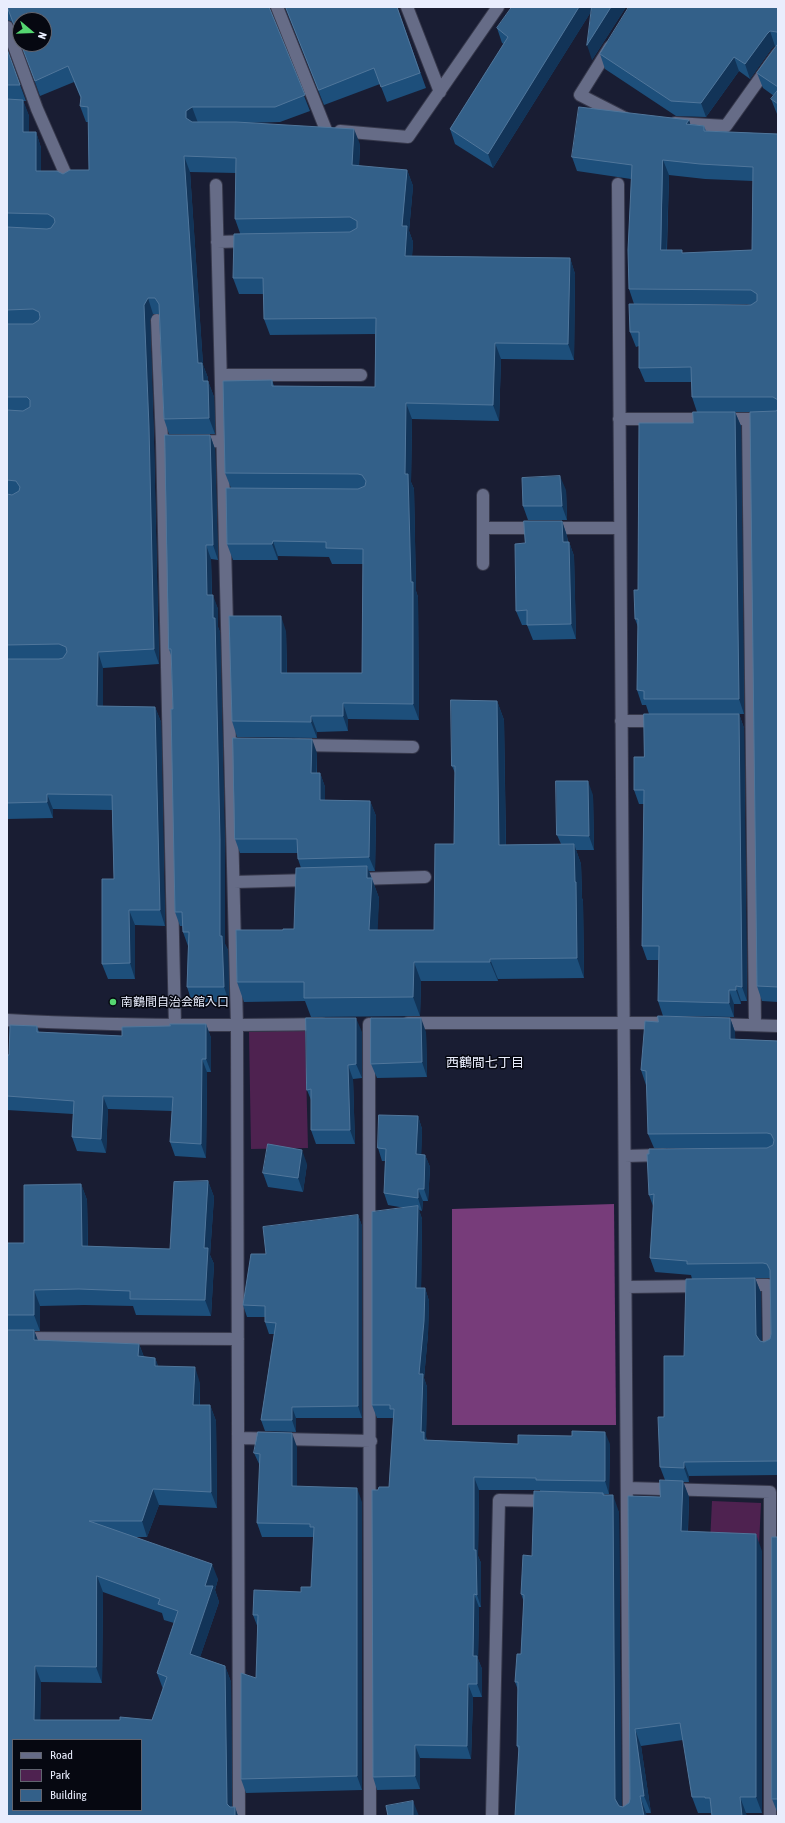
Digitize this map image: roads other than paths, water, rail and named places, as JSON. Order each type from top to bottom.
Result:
[{"type":"street","points":[[277,7],[326,130]]},
{"type":"street","points":[[407,7],[440,92]]},
{"type":"street","points":[[310,130],[408,137],[498,7]]},
{"type":"street","points":[[7,27],[37,110],[69,182]]},
{"type":"street","points":[[615,39],[580,95],[632,121],[640,121]]},
{"type":"street","points":[[664,122],[726,126],[778,53]]},
{"type":"street","points":[[22,108],[37,110]]},
{"type":"street","points":[[216,184],[224,496],[234,744],[239,1438],[239,1816]]},
{"type":"street","points":[[618,184],[630,1816]]},
{"type":"street","points":[[217,242],[264,241]]},
{"type":"street","points":[[619,311],[634,311]]},
{"type":"street","points":[[157,320],[162,442],[175,1026]]},
{"type":"street","points":[[221,375],[361,375]]},
{"type":"street","points":[[619,419],[778,419]]},
{"type":"street","points":[[748,419],[755,1025]]},
{"type":"street","points":[[162,442],[223,441]]},
{"type":"street","points":[[483,495],[483,564]]},
{"type":"street","points":[[224,496],[239,496]]},
{"type":"street","points":[[483,528],[620,528]]},
{"type":"street","points":[[622,721],[675,721]]},
{"type":"street","points":[[736,721],[751,721]]},
{"type":"street","points":[[286,745],[412,747]]},
{"type":"street","points":[[346,879],[426,877]]},
{"type":"street","points":[[234,882],[322,880]]},
{"type":"street","points":[[7,1020],[96,1025],[175,1026],[330,1024]]},
{"type":"street","points":[[393,1024],[670,1023]]},
{"type":"street","points":[[354,1024],[373,1024],[370,1816]]},
{"type":"street","points":[[701,1024],[778,1026]]},
{"type":"street","points":[[625,1156],[671,1155]]},
{"type":"street","points":[[729,1285],[773,1284],[769,1349]]},
{"type":"street","points":[[626,1288],[713,1286]]},
{"type":"street","points":[[7,1338],[238,1339]]},
{"type":"street","points":[[239,1438],[371,1441]]},
{"type":"street","points":[[627,1488],[770,1492],[770,1816]]},
{"type":"street","points":[[492,1816],[499,1500],[559,1501]]},
{"type":"street","points":[[612,1502],[628,1502]]},
{"type":"place","name":"南鶴間自治会館入口","points":[[113,1002]]},
{"type":"district","name":"西鶴間七丁目","points":[[485,1063]]}]
